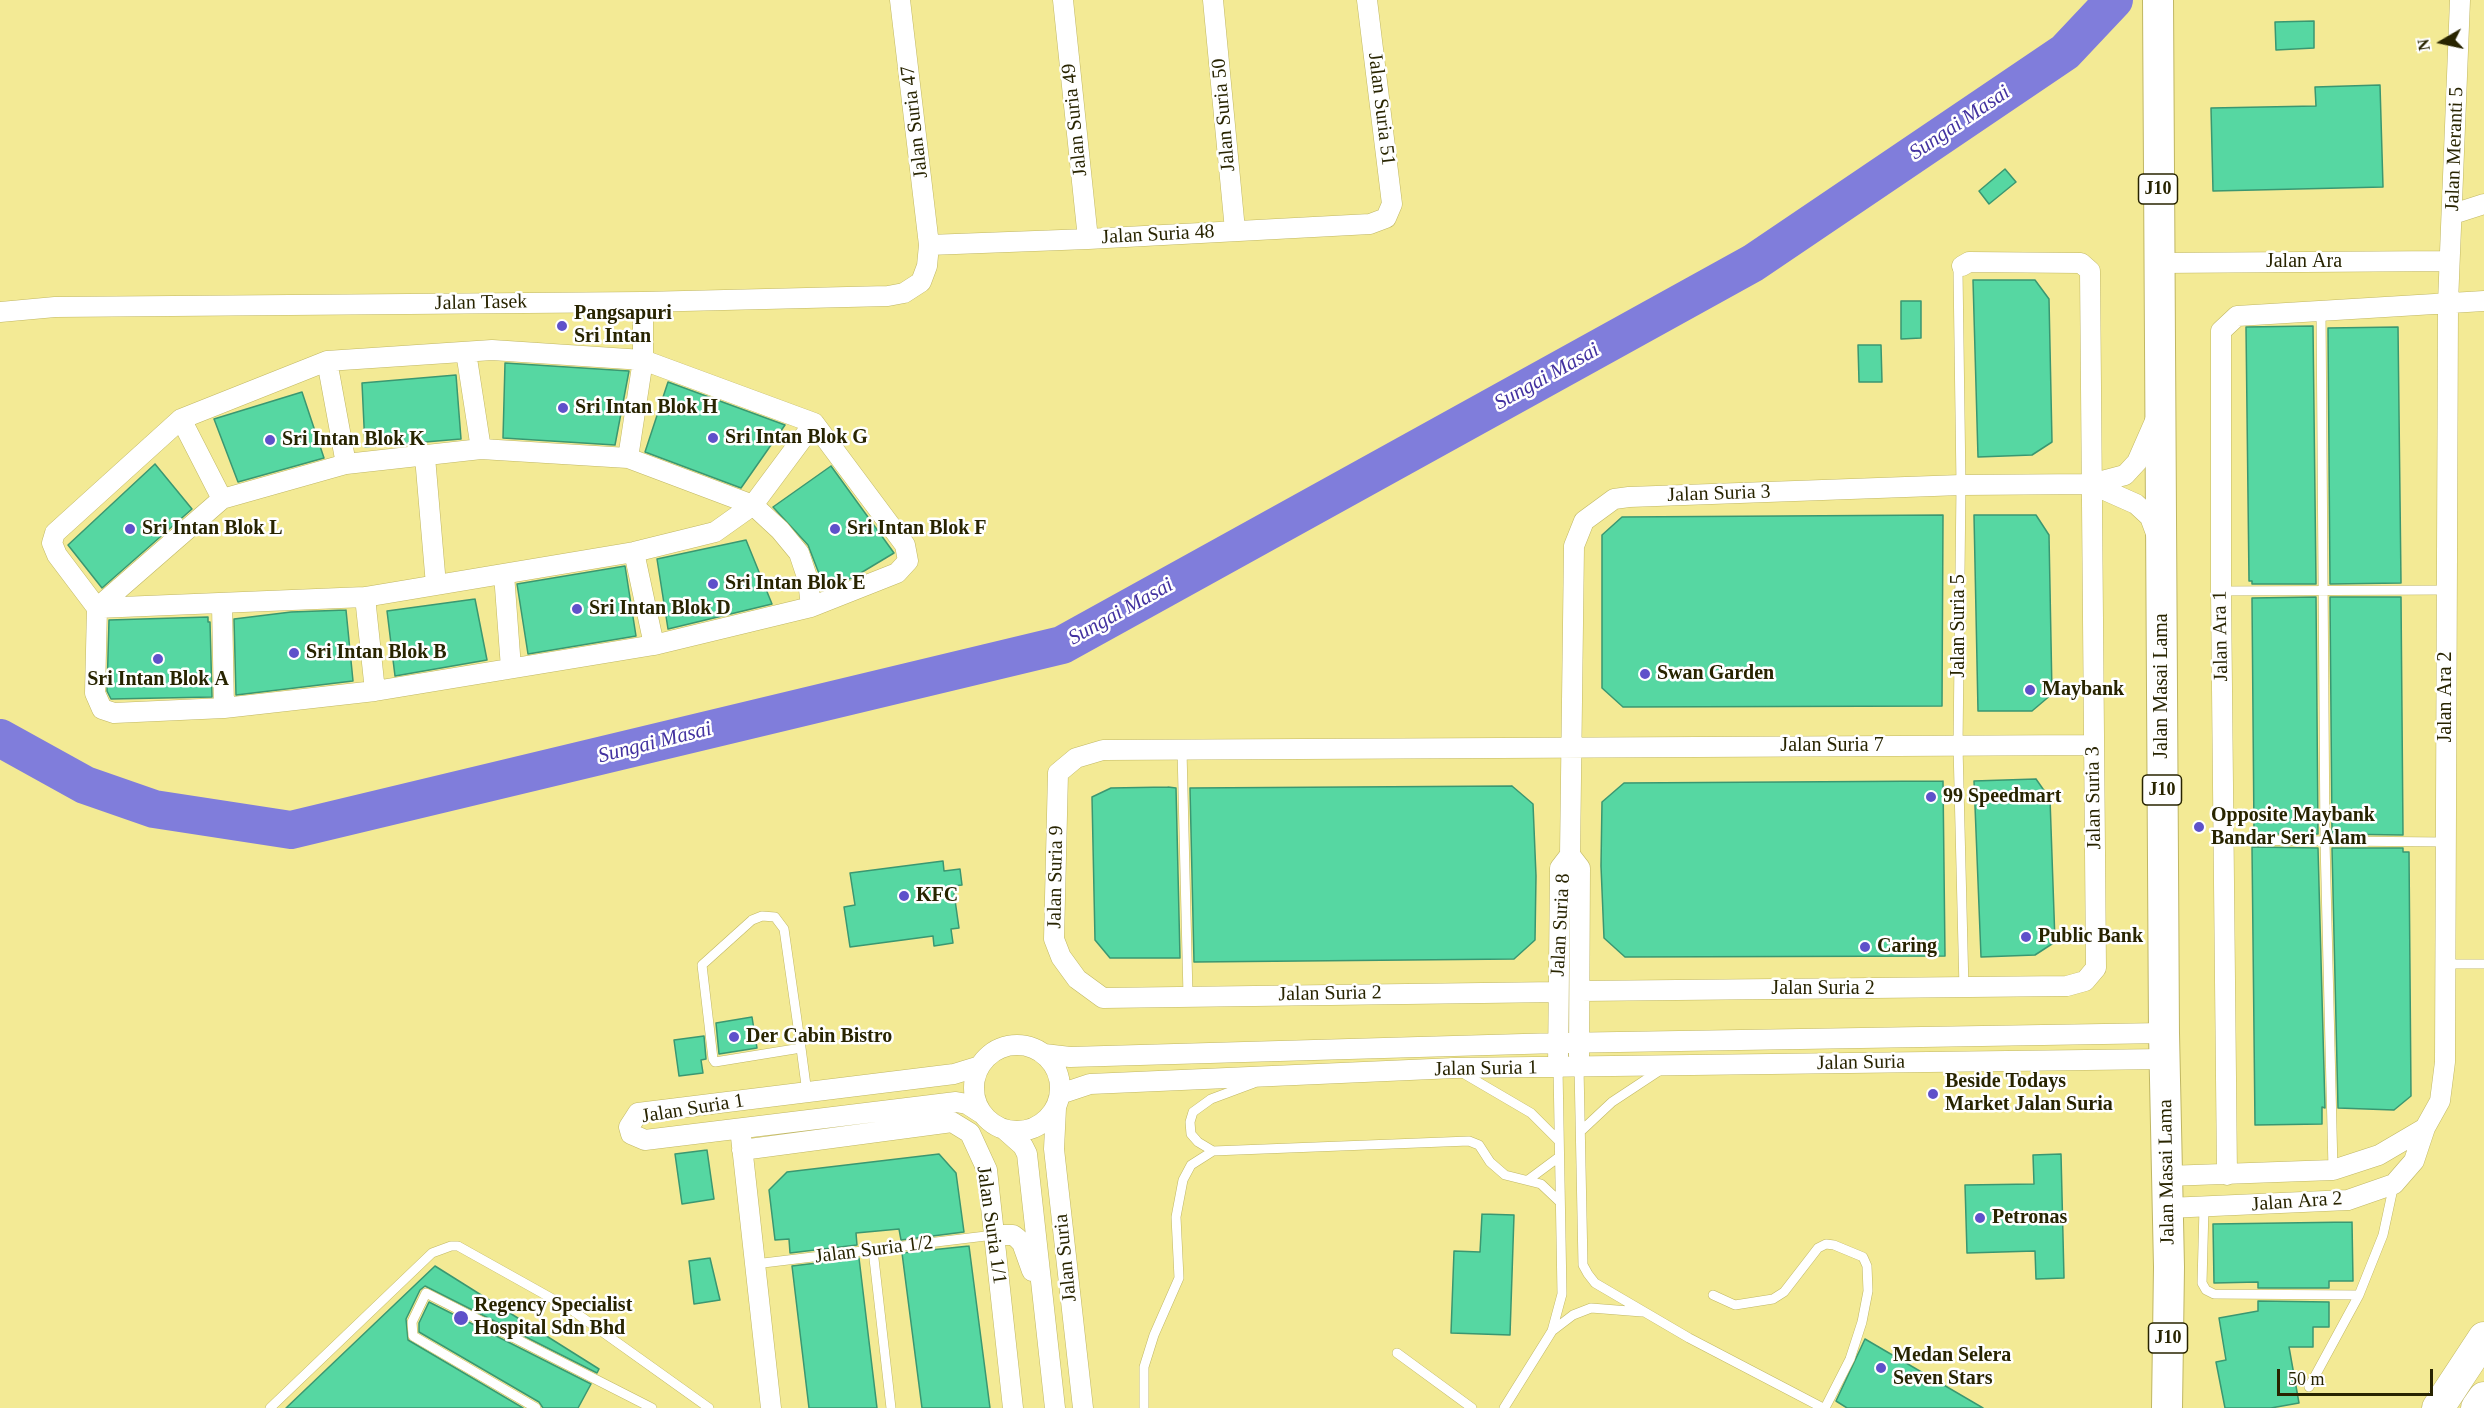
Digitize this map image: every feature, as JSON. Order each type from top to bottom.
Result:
[{"type":"highway","points":[[2438,1408],[2484,1338]]},
{"type":"highway","points":[[2477,1408],[2484,1398]]},
{"type":"main road","name":"Jalan Masai Lama","points":[[2158,0],[2164,1046],[2168,1209],[2167,1408]]},
{"type":"street","name":"Jalan Suria 47","points":[[900,0],[929,244]]},
{"type":"street","name":"Jalan Suria 49","points":[[1063,0],[1088,239]]},
{"type":"street","name":"Jalan Suria 50","points":[[1213,0],[1235,230]]},
{"type":"street","name":"Jalan Suria 51","points":[[1367,0],[1392,204],[1386,218]]},
{"type":"street","name":"Jalan Meranti 5","points":[[2449,261],[2453,214],[2460,0]]},
{"type":"street","points":[[2453,214],[2484,204]]},
{"type":"street","name":"Jalan Suria 48","points":[[929,244],[1088,239],[1370,224],[1386,218]]},
{"type":"street","name":"Jalan Tasek","points":[[0,312],[55,307],[643,302],[888,296],[904,293],[921,282],[927,266],[929,244]]},
{"type":"street","name":"Jalan Ara","points":[[2158,263],[2449,261]]},
{"type":"street","name":"Jalan Ara 2","points":[[2168,1209],[2348,1200],[2394,1184],[2414,1161],[2425,1128],[2440,1101],[2445,1062],[2449,261]]},
{"type":"street","name":"Jalan Suria 3","points":[[1962,266],[1969,262],[2081,263],[2090,271],[2096,968],[2085,981],[2067,986]]},
{"type":"street","name":"Jalan Ara 1","points":[[2227,1175],[2221,591],[2221,331],[2238,316],[2484,301]]},
{"type":"street","points":[[628,458],[643,360],[643,302]]},
{"type":"street","points":[[492,351],[643,360],[814,423],[905,545],[908,561],[897,573],[811,607],[654,645],[375,691],[224,708],[114,713],[102,709],[95,693],[97,608],[57,555],[51,543],[56,533],[181,419],[327,361],[466,352],[492,351]]},
{"type":"street","points":[[466,352],[481,449]]},
{"type":"street","points":[[327,361],[346,464]]},
{"type":"street","name":"Jalan Suria 3","points":[[1571,748],[1574,546],[1584,521],[1598,508],[1614,499],[1629,497],[1960,485],[2091,484],[2125,475],[2137,462],[2160,410]]},
{"type":"street","points":[[181,419],[222,499]]},
{"type":"street","points":[[97,608],[222,605],[365,597],[634,552],[715,532],[753,505],[814,423]]},
{"type":"street","points":[[97,608],[222,499],[346,464],[481,449],[628,458],[753,505],[780,530],[799,553],[808,580],[811,607]]},
{"type":"street","points":[[425,457],[436,585]]},
{"type":"street","points":[[2091,484],[2136,504],[2150,518],[2161,546]]},
{"type":"street","points":[[634,552],[654,645]]},
{"type":"street","points":[[504,574],[512,668]]},
{"type":"street","points":[[365,597],[375,691]]},
{"type":"street","points":[[222,605],[224,708]]},
{"type":"street","name":"Jalan Suria 7","points":[[1058,773],[1076,758],[1103,750],[2094,745]]},
{"type":"street","name":"Jalan Suria 8","points":[[1558,1068],[1560,868],[1570,855],[1571,748]]},
{"type":"street","name":"Jalan Suria 9","points":[[1058,773],[1054,939],[1061,957],[1077,980],[1103,998]]},
{"type":"street","points":[[1570,855],[1580,868],[1579,1067]]},
{"type":"street","name":"Jalan Suria 2","points":[[1580,991],[1964,989],[2067,986]]},
{"type":"street","name":"Jalan Suria 2","points":[[1103,998],[1558,992]]},
{"type":"street","name":"Jalan Suria","points":[[1667,1040],[2164,1046]]},
{"type":"street","name":"Jalan Suria 1","points":[[1044,1054],[1070,1057],[1667,1040]]},
{"type":"street","points":[[1017,1044],[1044,1054],[1053,1065],[1059,1078],[1058,1101],[1047,1120],[1035,1128],[1020,1132],[1005,1130],[992,1124],[981,1113],[975,1100],[973,1086],[980,1066],[992,1052],[1004,1046],[1017,1044]]},
{"type":"street","name":"Jalan Suria","points":[[1558,1068],[1667,1066],[2164,1046]]},
{"type":"street","name":"Jalan Suria 1","points":[[980,1066],[954,1074],[638,1113],[629,1127],[632,1134],[645,1140],[956,1102],[967,1104],[981,1113]]},
{"type":"street","name":"Jalan Suria 1","points":[[1058,1101],[1090,1084],[1455,1068],[1558,1068]]},
{"type":"street","points":[[737,1101],[771,1408]]},
{"type":"street","name":"Jalan Suria","points":[[1058,1101],[1054,1149],[1083,1408]]},
{"type":"street","name":"Jalan Suria 1/1","points":[[742,1150],[952,1122],[970,1133],[987,1170],[1014,1408]]},
{"type":"street","name":"Jalan Ara 2","points":[[2167,1176],[2333,1170],[2379,1155],[2425,1128]]},
{"type":"street","name":"Jalan Suria","points":[[1005,1130],[1023,1146],[1027,1154],[1055,1408]]},
{"type":"street","points":[[994,1235],[1013,1235],[1022,1243],[1043,1300]]},
{"type":"lane","name":"Jalan Suria 5","points":[[1962,266],[1958,270],[1960,485],[1958,746],[1964,989]]},
{"type":"lane","points":[[2321,311],[2325,590],[2325,841],[2333,1170]]},
{"type":"lane","points":[[2221,591],[2447,590]]},
{"type":"lane","points":[[1182,750],[1188,996]]},
{"type":"lane","points":[[2223,840],[2446,842]]},
{"type":"lane","points":[[801,1048],[715,1062],[713,1059],[702,965],[752,920],[762,916],[775,917],[783,929],[801,1048],[807,1093]]},
{"type":"lane","points":[[2445,964],[2484,964]]},
{"type":"lane","points":[[1581,1131],[1612,1102],[1667,1066]]},
{"type":"lane","points":[[1579,1067],[1583,1265],[1595,1283],[1689,1338],[1824,1408],[1850,1359],[1862,1322],[1868,1291],[1867,1266],[1863,1257],[1826,1244],[1818,1248],[1784,1292],[1773,1299],[1735,1305],[1713,1295]]},
{"type":"lane","points":[[1455,1068],[1531,1113],[1559,1141]]},
{"type":"lane","name":"Jalan Suria 1","points":[[1504,1408],[1552,1331],[1562,1294],[1558,1068]]},
{"type":"lane","points":[[1214,1151],[1198,1142],[1191,1134],[1190,1122],[1193,1112],[1211,1099],[1273,1076]]},
{"type":"lane","points":[[1144,1408],[1144,1367],[1154,1335],[1179,1278],[1176,1217],[1183,1179],[1191,1165],[1214,1151],[1469,1141],[1479,1145],[1490,1162],[1505,1175],[1541,1185],[1560,1202]]},
{"type":"lane","points":[[1528,1180],[1559,1157]]},
{"type":"lane","points":[[2309,1388],[2359,1294],[2383,1235],[2394,1184]]},
{"type":"lane","points":[[2204,1208],[2202,1283],[2206,1290],[2214,1294],[2359,1294]]},
{"type":"lane","name":"Jalan Suria 1/2","points":[[755,1264],[994,1235]]},
{"type":"lane","points":[[270,1408],[432,1253],[451,1246],[458,1246],[569,1308],[709,1408]]},
{"type":"lane","points":[[873,1250],[891,1408]]},
{"type":"lane","points":[[536,1408],[413,1336],[412,1322],[426,1293],[652,1408]]},
{"type":"lane","points":[[1552,1331],[1573,1315],[1591,1308],[1644,1312]]},
{"type":"lane","points":[[1396,1353],[1472,1408]]},
{"type":"lane","points":[[1452,1408],[1457,1397]]},
{"type":"building","points":[[2314,21],[2314,48],[2276,50],[2275,22]]},
{"type":"building","points":[[2380,85],[2383,187],[2213,191],[2211,108],[2316,106],[2315,87]]},
{"type":"building","points":[[2005,169],[2016,182],[1989,204],[1979,191]]},
{"type":"building","points":[[1973,280],[2035,280],[2049,299],[2052,442],[2032,455],[1978,457]]},
{"type":"building","points":[[1901,301],[1921,301],[1921,338],[1901,339]]},
{"type":"building","points":[[2313,326],[2316,584],[2252,584],[2252,581],[2249,581],[2246,327]]},
{"type":"building","points":[[2398,327],[2401,583],[2330,584],[2328,328]]},
{"type":"building","points":[[1858,345],[1881,345],[1882,382],[1859,382]]},
{"type":"building","name":"Sri Intan Blok H","points":[[505,363],[629,371],[615,445],[503,438]]},
{"type":"building","points":[[456,375],[461,439],[365,447],[362,383]]},
{"type":"building","name":"Sri Intan Blok G","points":[[668,382],[785,425],[741,488],[645,452]]},
{"type":"building","name":"Sri Intan Blok K","points":[[302,392],[324,458],[238,482],[214,419]]},
{"type":"building","name":"Sri Intan Blok L","points":[[155,464],[192,509],[102,588],[68,545]]},
{"type":"building","name":"Sri Intan Blok F","points":[[831,466],[894,553],[854,577],[829,587],[818,571],[808,545],[773,507]]},
{"type":"building","points":[[1943,515],[1942,706],[1623,707],[1602,688],[1602,535],[1622,517]]},
{"type":"building","points":[[1974,515],[2036,515],[2049,535],[2052,694],[2032,711],[1978,711]]},
{"type":"building","name":"Sri Intan Blok E","points":[[746,540],[772,604],[668,629],[657,559]]},
{"type":"building","name":"Sri Intan Blok D","points":[[625,566],[636,636],[528,654],[517,584]]},
{"type":"building","points":[[2316,597],[2318,834],[2254,834],[2252,598]]},
{"type":"building","points":[[2330,597],[2401,597],[2403,835],[2332,834]]},
{"type":"building","points":[[475,599],[487,660],[395,676],[387,611]]},
{"type":"building","name":"Sri Intan Blok B","points":[[346,610],[353,681],[236,695],[234,619],[291,612]]},
{"type":"building","name":"Sri Intan Blok A","points":[[208,617],[212,697],[111,699],[107,691],[109,620]]},
{"type":"building","points":[[2036,779],[2050,799],[2055,942],[2035,955],[1981,957],[1974,781]]},
{"type":"building","points":[[1943,781],[1945,956],[1625,957],[1604,938],[1601,866],[1602,802],[1624,783]]},
{"type":"building","points":[[1512,786],[1533,804],[1536,876],[1535,940],[1514,959],[1194,962],[1190,788]]},
{"type":"building","points":[[1111,788],[1176,788],[1180,958],[1110,958],[1095,940],[1092,797]]},
{"type":"building","points":[[2252,847],[2318,848],[2325,1108],[2322,1107],[2322,1124],[2255,1125]]},
{"type":"building","points":[[2332,848],[2403,848],[2403,852],[2409,852],[2411,1096],[2394,1110],[2338,1108]]},
{"type":"building","name":"KFC","points":[[943,861],[944,871],[960,869],[962,885],[953,886],[959,928],[951,929],[953,943],[934,946],[933,936],[850,947],[844,907],[855,905],[850,873]]},
{"type":"building","points":[[752,1017],[757,1048],[719,1054],[716,1023]]},
{"type":"building","points":[[704,1036],[706,1059],[701,1060],[703,1073],[679,1076],[674,1040]]},
{"type":"building","points":[[707,1150],[714,1199],[682,1204],[675,1154]]},
{"type":"building","points":[[939,1154],[956,1173],[964,1232],[901,1240],[899,1229],[856,1233],[857,1245],[790,1253],[789,1239],[775,1240],[769,1190],[787,1172]]},
{"type":"building","points":[[2061,1154],[2064,1278],[2036,1279],[2035,1251],[1967,1253],[1965,1185],[2034,1184],[2033,1155]]},
{"type":"building","points":[[1482,1214],[1514,1215],[1510,1335],[1451,1333],[1454,1251],[1480,1252]]},
{"type":"building","points":[[2352,1222],[2353,1281],[2329,1281],[2329,1288],[2258,1288],[2258,1282],[2214,1283],[2213,1224]]},
{"type":"building","points":[[969,1246],[990,1408],[922,1408],[902,1253]]},
{"type":"building","points":[[710,1258],[720,1300],[694,1304],[689,1261]]},
{"type":"building","points":[[859,1258],[877,1408],[809,1408],[792,1266]]},
{"type":"building","points":[[435,1266],[599,1369],[597,1373],[425,1286],[420,1290],[406,1319],[408,1340],[523,1408],[286,1408]]},
{"type":"building","points":[[2258,1301],[2329,1302],[2329,1327],[2313,1327],[2313,1347],[2289,1347],[2299,1403],[2271,1408],[2225,1408],[2216,1362],[2226,1360],[2219,1318],[2258,1311]]},
{"type":"building","points":[[429,1302],[591,1384],[578,1408],[543,1408],[539,1402],[419,1332],[419,1323]]},
{"type":"building","name":"Medan Selera Seven Stars","points":[[1865,1339],[1983,1408],[1847,1408],[1836,1401]]},
{"type":"waterway","name":"Sungai Masai","points":[[0,738],[85,785],[154,809],[291,830],[1062,645],[1753,263],[2065,52],[2114,0]]},
{"type":"place","name":"Pangsapuri Sri Intan","points":[[562,326]]},
{"type":"place","name":"Sri Intan Blok H","points":[[563,408]]},
{"type":"place","name":"Sri Intan Blok G","points":[[713,438]]},
{"type":"place","name":"Sri Intan Blok K","points":[[270,440]]},
{"type":"place","name":"Sri Intan Blok L","points":[[130,529]]},
{"type":"place","name":"Sri Intan Blok F","points":[[835,529]]},
{"type":"place","name":"Sri Intan Blok E","points":[[713,584]]},
{"type":"place","name":"Sri Intan Blok D","points":[[577,609]]},
{"type":"place","name":"Sri Intan Blok B","points":[[294,653]]},
{"type":"place","name":"Sri Intan Blok A","points":[[158,659]]},
{"type":"place","name":"Swan Garden","points":[[1645,674]]},
{"type":"place","name":"Maybank","points":[[2030,690]]},
{"type":"place","name":"99 Speedmart","points":[[1931,797]]},
{"type":"place","name":"Opposite Maybank Bandar Seri Alam","points":[[2199,827]]},
{"type":"place","name":"KFC","points":[[904,896]]},
{"type":"place","name":"Public Bank","points":[[2026,937]]},
{"type":"place","name":"Caring","points":[[1865,947]]},
{"type":"place","name":"Der Cabin Bistro","points":[[734,1037]]},
{"type":"place","name":"Beside Todays Market Jalan Suria","points":[[1933,1094]]},
{"type":"place","name":"Petronas","points":[[1980,1218]]},
{"type":"place","name":"Regency Specialist Hospital Sdn Bhd","points":[[461,1318]]},
{"type":"place","name":"Medan Selera Seven Stars","points":[[1881,1368]]}]
